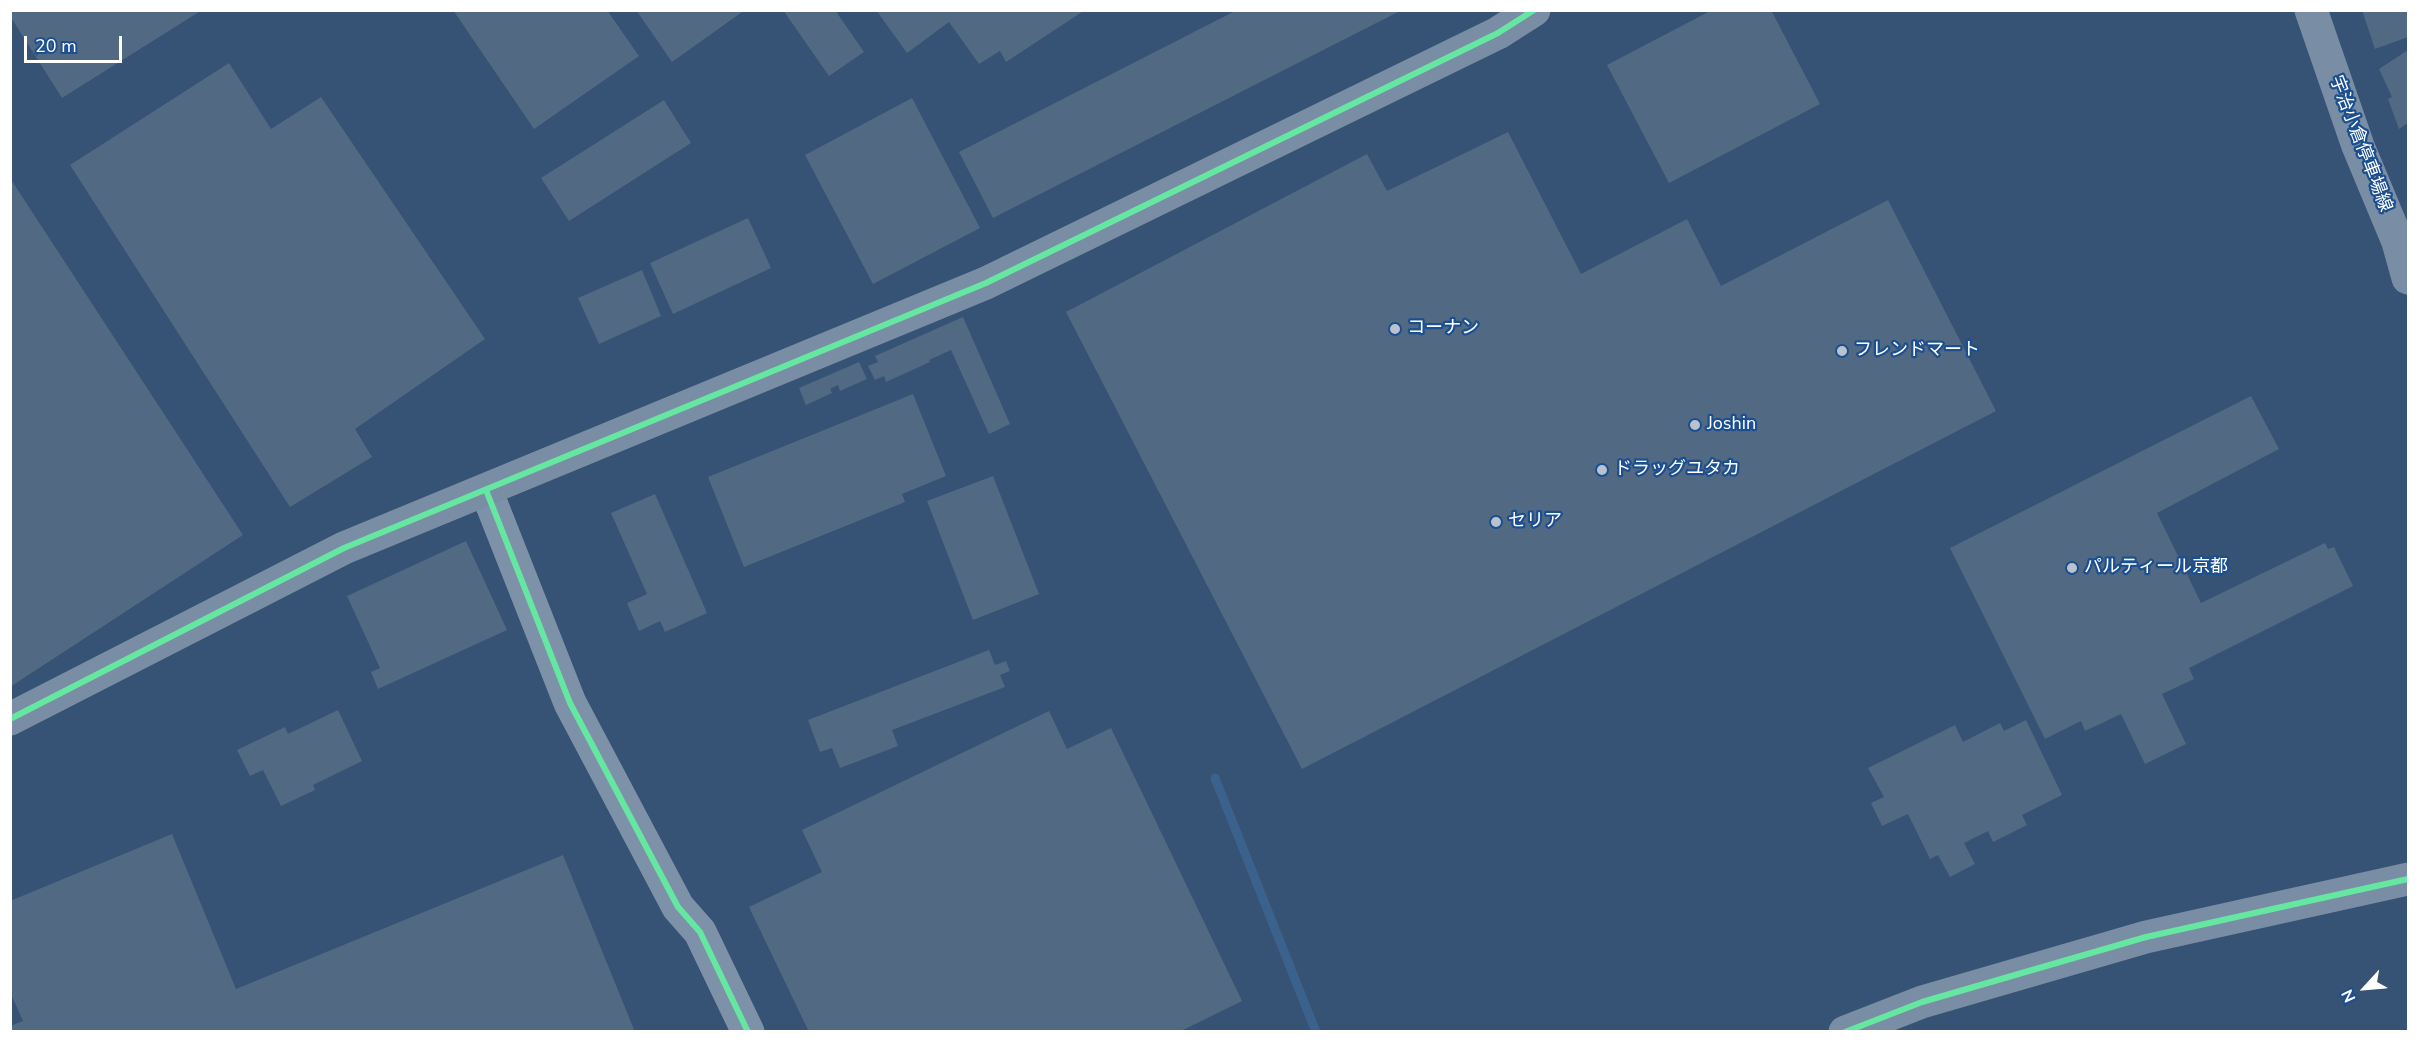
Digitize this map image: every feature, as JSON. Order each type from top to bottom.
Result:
[{"type":"street","points":[[10,719],[344,548],[986,283],[1491,37],[1534,10]]},
{"type":"street","name":"宇治小倉停車場線","points":[[2311,10],[2358,146],[2398,242],[2408,277]]},
{"type":"street","points":[[486,490],[570,703],[678,907],[700,932],[748,1032]]},
{"type":"street","points":[[1845,1032],[1922,1002],[2146,937],[2409,879]]},
{"type":"building","points":[[10,10],[202,10],[62,98],[10,16]]},
{"type":"building","points":[[453,10],[607,10],[639,56],[534,129]]},
{"type":"building","points":[[636,10],[745,10],[672,62]]},
{"type":"building","points":[[783,10],[835,10],[864,52],[829,76]]},
{"type":"building","points":[[876,10],[1085,10],[1006,62],[1000,51],[979,64],[949,22],[907,53]]},
{"type":"building","points":[[1237,10],[1402,10],[993,218],[959,152]]},
{"type":"building","points":[[1712,10],[1771,10],[1820,104],[1669,183],[1607,65]]},
{"type":"building","points":[[2362,10],[2408,10],[2408,37],[2375,49]]},
{"type":"building","points":[[2408,50],[2408,123],[2399,129],[2388,99],[2392,97],[2379,69]]},
{"type":"building","points":[[229,63],[271,129],[321,97],[485,339],[355,429],[372,457],[290,507],[70,165]]},
{"type":"building","points":[[912,98],[980,228],[873,284],[805,155]]},
{"type":"building","points":[[664,100],[691,143],[569,221],[541,178]]},
{"type":"building","points":[[1508,132],[1581,274],[1687,219],[1721,286],[1888,200],[1996,411],[1302,769],[1066,312],[1367,154],[1387,191]]},
{"type":"building","points":[[10,178],[243,535],[10,687]]},
{"type":"building","points":[[748,218],[771,268],[673,314],[650,263]]},
{"type":"building","points":[[642,270],[661,316],[599,344],[578,298]]},
{"type":"building","points":[[963,317],[1010,424],[989,434],[951,350],[886,382],[884,376],[875,380],[868,366],[878,362],[875,356]]},
{"type":"building","points":[[859,362],[867,379],[840,391],[838,385],[830,389],[832,393],[806,405],[799,388]]},
{"type":"building","points":[[913,394],[946,476],[902,494],[905,502],[744,567],[708,477]]},
{"type":"building","name":"パルティール京都","points":[[2251,396],[2279,449],[2157,513],[2201,603],[2325,543],[2328,549],[2334,547],[2353,586],[2189,668],[2194,679],[2162,694],[2186,744],[2145,764],[2121,714],[2085,731],[2081,721],[2045,739],[1950,548]]},
{"type":"building","points":[[993,476],[1039,594],[973,620],[927,501]]},
{"type":"building","points":[[655,494],[707,613],[665,632],[660,621],[639,631],[627,603],[647,594],[611,513]]},
{"type":"building","points":[[466,541],[507,630],[378,689],[371,672],[380,668],[347,596]]},
{"type":"building","points":[[989,650],[995,665],[1006,661],[1010,671],[1000,675],[1005,687],[892,730],[898,746],[840,768],[832,748],[820,752],[808,720]]},
{"type":"building","points":[[338,710],[362,761],[313,785],[315,790],[281,806],[263,770],[250,776],[237,750],[285,727],[288,734]]},
{"type":"building","points":[[1049,711],[1067,749],[1111,728],[1242,1001],[1179,1032],[809,1032],[749,907],[822,872],[802,830]]},
{"type":"building","points":[[2026,720],[2062,795],[2022,815],[2027,825],[1993,842],[1988,831],[1964,843],[1975,864],[1950,877],[1938,855],[1930,859],[1908,814],[1882,826],[1871,803],[1884,797],[1868,768],[1955,725],[1963,742],[2000,723],[2004,731]]},
{"type":"building","points":[[172,834],[236,989],[563,855],[635,1032],[10,1032],[10,1026],[23,1021],[10,992],[10,901]]},
{"type":"waterway","points":[[1215,778],[1316,1032]]},
{"type":"cycle path","points":[[10,719],[344,548],[986,283],[1498,33],[1534,10]]},
{"type":"cycle path","points":[[486,490],[570,703],[678,907],[700,932],[748,1032]]},
{"type":"cycle path","points":[[1845,1032],[1922,1002],[2146,937],[2408,879]]},
{"type":"place","name":"コーナン","points":[[1395,329]]},
{"type":"place","name":"フレンドマート","points":[[1842,351]]},
{"type":"place","name":"Joshin","points":[[1695,425]]},
{"type":"place","name":"ドラッグユタカ","points":[[1602,470]]},
{"type":"place","name":"セリア","points":[[1496,522]]},
{"type":"place","name":"パルティール京都","points":[[2072,568]]}]
